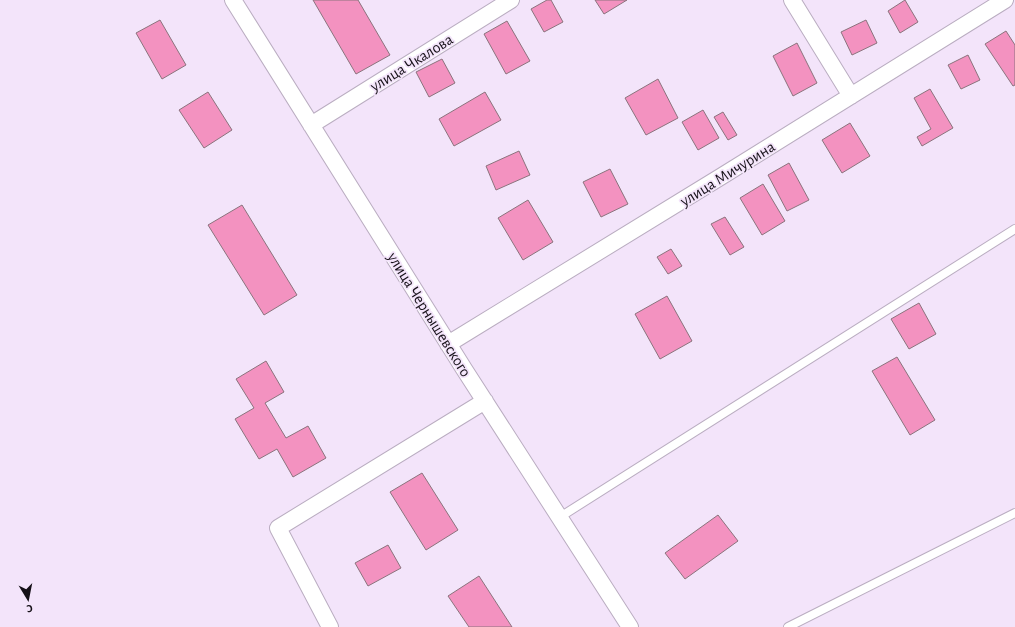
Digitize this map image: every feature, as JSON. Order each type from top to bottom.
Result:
[{"type":"street","name":"улица Чернышевского","points":[[233,0],[448,344],[630,627]]},
{"type":"street","name":"улица Чкалова","points":[[311,125],[511,0]]},
{"type":"street","points":[[792,0],[851,96]]},
{"type":"street","name":"улица Мичурина","points":[[448,344],[1005,0]]},
{"type":"street","points":[[330,627],[278,528],[485,401]]},
{"type":"lane","points":[[560,517],[1015,229]]},
{"type":"lane","points":[[788,627],[1015,513]]},
{"type":"building","points":[[313,0],[358,0],[390,55],[356,74]]},
{"type":"building","points":[[547,0],[551,0],[563,22],[544,32],[531,9]]},
{"type":"building","points":[[595,0],[627,0],[604,14]]},
{"type":"building","points":[[905,0],[918,22],[900,33],[888,11]]},
{"type":"building","points":[[160,20],[186,65],[162,79],[136,33]]},
{"type":"building","points":[[866,20],[877,43],[852,55],[841,32]]},
{"type":"building","points":[[507,21],[530,61],[506,74],[484,34]]},
{"type":"building","points":[[1006,31],[1015,45],[1015,85],[1013,86],[985,44]]},
{"type":"building","points":[[797,43],[817,83],[793,96],[773,56]]},
{"type":"building","points":[[968,55],[980,80],[961,89],[948,65]]},
{"type":"building","points":[[442,59],[455,83],[429,97],[416,72]]},
{"type":"building","points":[[658,79],[678,118],[646,135],[625,98]]},
{"type":"building","points":[[930,89],[953,128],[922,146],[917,137],[931,129],[914,98]]},
{"type":"building","points":[[208,92],[232,130],[204,148],[179,110]]},
{"type":"building","points":[[485,92],[501,120],[454,146],[439,119]]},
{"type":"building","points":[[703,110],[719,138],[698,150],[682,122]]},
{"type":"building","points":[[723,112],[737,135],[728,140],[714,117]]},
{"type":"building","points":[[850,123],[870,156],[842,173],[822,140]]},
{"type":"building","points":[[519,151],[530,175],[496,190],[486,166]]},
{"type":"building","points":[[789,163],[809,200],[787,211],[768,175]]},
{"type":"building","points":[[610,169],[628,204],[601,217],[583,182]]},
{"type":"building","points":[[763,184],[785,221],[762,235],[740,198]]},
{"type":"building","points":[[528,200],[553,242],[523,260],[498,218]]},
{"type":"building","points":[[242,205],[297,295],[264,315],[208,225]]},
{"type":"building","points":[[725,217],[744,247],[730,255],[711,224]]},
{"type":"building","points":[[671,249],[682,266],[668,274],[657,257]]},
{"type":"building","points":[[667,296],[692,341],[660,359],[635,314]]},
{"type":"building","points":[[919,303],[936,334],[909,349],[891,319]]},
{"type":"building","points":[[897,357],[935,420],[910,435],[872,371]]},
{"type":"building","points":[[266,361],[284,392],[265,403],[286,438],[308,426],[326,458],[293,477],[277,449],[259,459],[235,419],[254,408],[236,379]]},
{"type":"building","points":[[422,473],[458,530],[426,550],[390,492]]},
{"type":"building","points":[[718,515],[738,541],[685,579],[665,553]]},
{"type":"building","points":[[388,545],[401,568],[368,586],[355,563]]},
{"type":"building","points":[[479,576],[512,627],[469,627],[448,596]]}]
